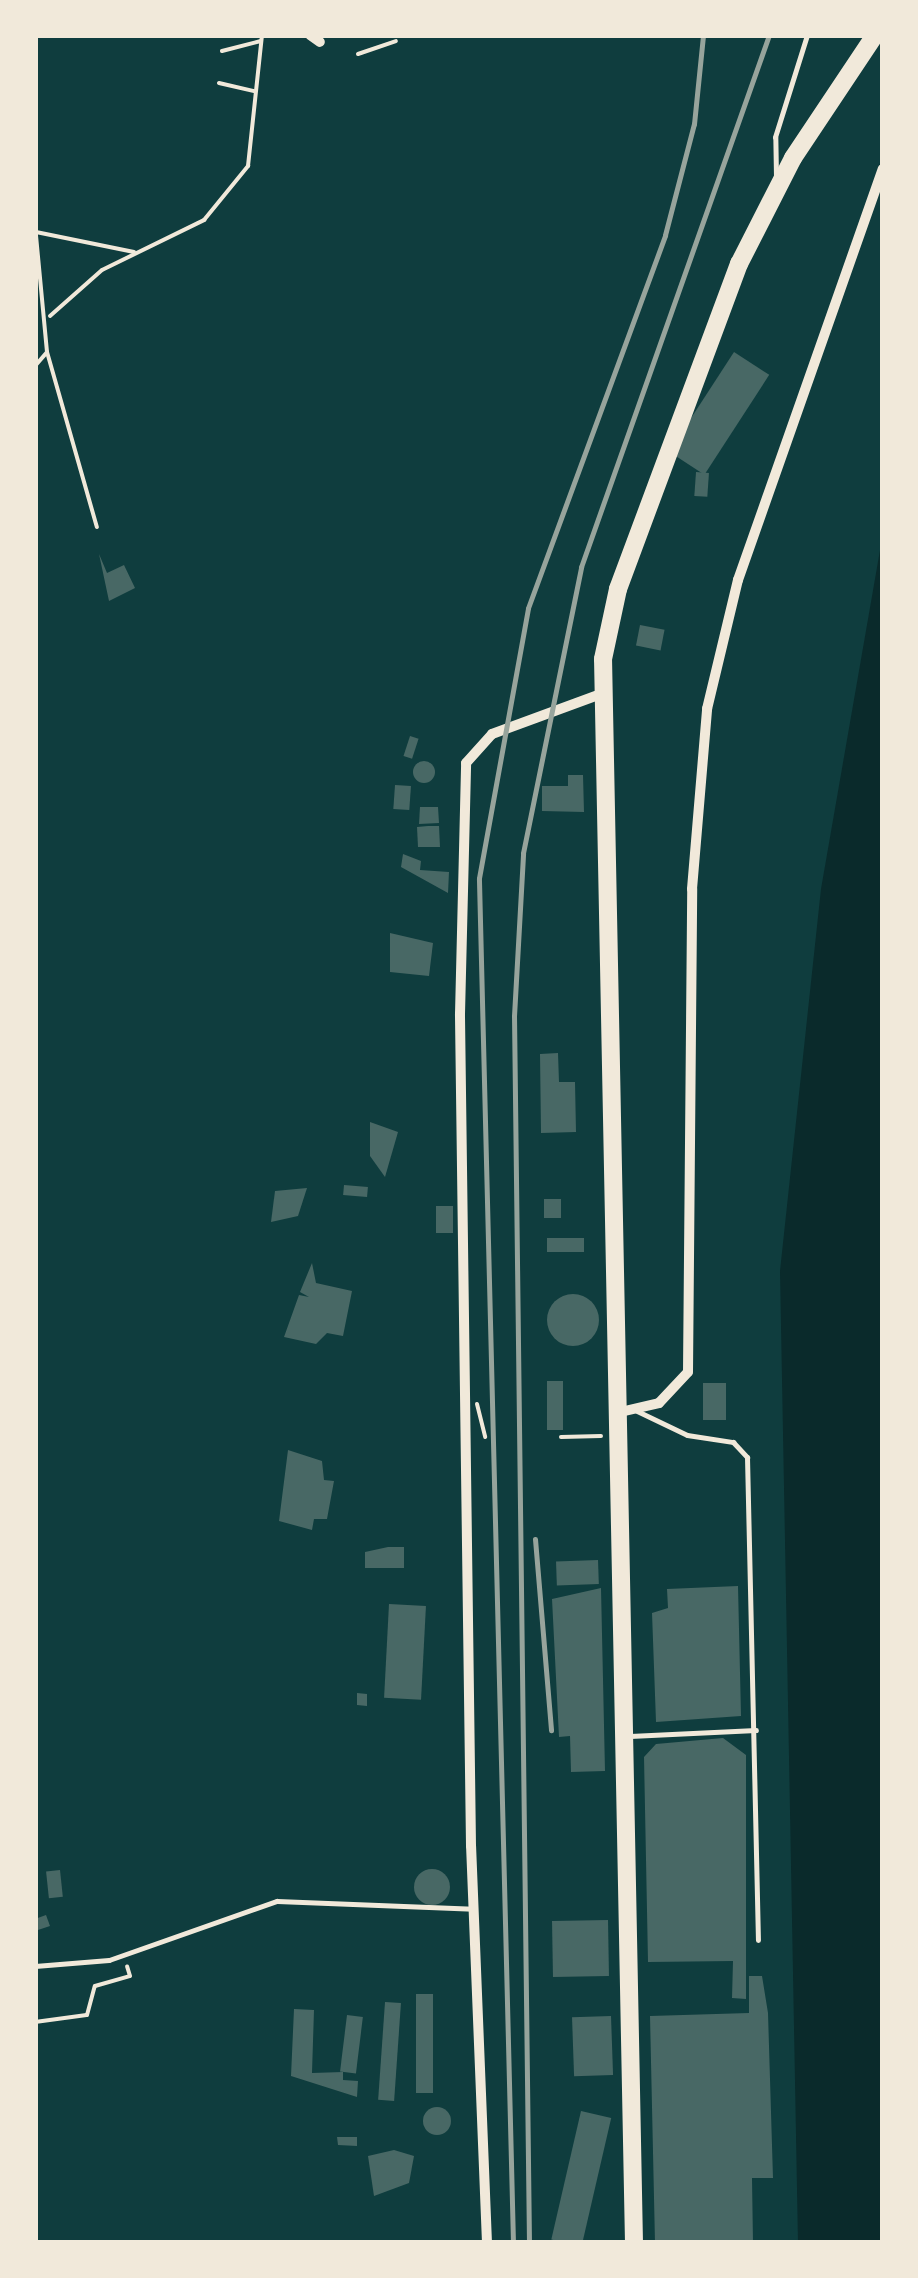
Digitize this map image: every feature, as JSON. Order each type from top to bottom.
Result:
[{"type":"main road","points":[[634,2243],[601,694],[618,589],[778,184],[875,35]]},
{"type":"street","points":[[875,35],[883,42]]},
{"type":"street","points":[[615,1414],[660,1403],[688,1372],[692,889],[714,675],[738,580],[883,169]]},
{"type":"street","points":[[488,2243],[473,1909],[460,1014],[466,762],[492,734],[601,694]]},
{"type":"lane","points":[[778,184],[774,137],[807,35]]},
{"type":"lane","points":[[634,1409],[687,1435],[733,1442],[747,1457],[758,1940]]},
{"type":"lane","points":[[622,1736],[756,1730]]},
{"type":"lane","points":[[35,1966],[123,1955],[277,1901],[473,1909]]},
{"type":"path","points":[[367,35],[401,40],[463,35]]},
{"type":"path","points":[[50,316],[136,253],[204,220],[248,166],[262,38],[222,52]]},
{"type":"path","points":[[358,54],[401,40]]},
{"type":"path","points":[[220,84],[256,91]]},
{"type":"path","points":[[97,527],[47,352],[50,316],[36,229],[136,253]]},
{"type":"path","points":[[35,366],[47,352]]},
{"type":"path","points":[[484,1404],[485,1437]]},
{"type":"path","points":[[561,1437],[615,1436]]},
{"type":"path","points":[[35,2022],[88,2014],[95,1986],[130,1976],[123,1955]]},
{"type":"water","points":[[883,533],[883,2243],[798,2243],[780,1271],[821,889]]},
{"type":"building","points":[[734,352],[769,375],[704,475],[669,452]]},
{"type":"building","points":[[696,472],[709,473],[707,497],[694,496]]},
{"type":"building","points":[[99,554],[107,573],[124,565],[135,588],[109,601]]},
{"type":"building","points":[[640,625],[665,630],[661,650],[636,646]]},
{"type":"building","points":[[410,736],[419,739],[412,759],[404,756]]},
{"type":"building","points":[[420,761],[428,761],[435,772],[428,783],[420,783],[413,776],[413,768]]},
{"type":"building","points":[[568,775],[583,775],[584,812],[542,811],[542,786],[568,786]]},
{"type":"building","points":[[395,785],[411,786],[409,810],[393,809]]},
{"type":"building","points":[[420,807],[438,807],[439,823],[419,824]]},
{"type":"building","points":[[439,826],[440,847],[418,847],[417,827]]},
{"type":"building","points":[[403,854],[421,861],[420,870],[449,872],[448,893],[401,867]]},
{"type":"building","points":[[390,933],[433,943],[429,976],[390,972]]},
{"type":"building","points":[[558,1053],[559,1082],[575,1082],[576,1132],[541,1133],[540,1054]]},
{"type":"building","points":[[370,1122],[398,1132],[385,1177],[370,1156]]},
{"type":"building","points":[[344,1185],[368,1187],[367,1197],[343,1195]]},
{"type":"building","points":[[307,1188],[298,1216],[271,1222],[275,1191]]},
{"type":"building","points":[[544,1199],[561,1199],[561,1218],[544,1218]]},
{"type":"building","points":[[436,1206],[453,1206],[453,1233],[436,1233]]},
{"type":"building","points":[[547,1238],[584,1238],[584,1252],[547,1252]]},
{"type":"building","points":[[312,1263],[316,1283],[352,1291],[343,1336],[327,1333],[316,1344],[284,1337],[299,1295],[309,1297],[300,1292]]},
{"type":"building","points":[[573,1294],[592,1301],[599,1320],[592,1339],[573,1346],[554,1339],[547,1320],[554,1301]]},
{"type":"building","points":[[547,1381],[563,1381],[563,1430],[547,1430]]},
{"type":"building","points":[[703,1383],[726,1383],[726,1420],[703,1420]]},
{"type":"building","points":[[288,1450],[322,1461],[324,1480],[334,1481],[327,1519],[314,1519],[312,1530],[279,1521]]},
{"type":"building","points":[[404,1547],[404,1568],[365,1568],[365,1552]]},
{"type":"building","points":[[598,1560],[599,1584],[557,1585],[556,1561]]},
{"type":"building","points":[[738,1586],[741,1716],[656,1722],[652,1613],[668,1608],[667,1589]]},
{"type":"building","points":[[601,1588],[605,1771],[571,1772],[570,1736],[559,1737],[552,1599]]},
{"type":"building","points":[[389,1604],[426,1606],[421,1700],[384,1698]]},
{"type":"building","points":[[357,1693],[367,1694],[367,1706],[357,1705]]},
{"type":"building","points":[[723,1738],[746,1755],[746,1999],[732,1998],[733,1961],[648,1962],[644,1757],[656,1744]]},
{"type":"building","points":[[432,1869],[445,1874],[450,1887],[445,1900],[432,1905],[419,1900],[414,1887],[419,1874]]},
{"type":"building","points":[[60,1870],[63,1897],[49,1898],[46,1871]]},
{"type":"building","points":[[46,1915],[50,1926],[35,1931],[35,1919]]},
{"type":"building","points":[[608,1920],[609,1976],[553,1977],[552,1921]]},
{"type":"building","points":[[749,1976],[762,1976],[768,2013],[773,2178],[752,2178],[753,2243],[655,2243],[650,2016],[749,2013]]},
{"type":"building","points":[[416,1994],[433,1994],[433,2093],[416,2093]]},
{"type":"building","points":[[385,2002],[401,2003],[394,2101],[378,2100]]},
{"type":"building","points":[[294,2009],[314,2010],[312,2073],[343,2072],[343,2080],[358,2081],[357,2097],[291,2076]]},
{"type":"building","points":[[347,2015],[363,2017],[356,2074],[340,2072]]},
{"type":"building","points":[[611,2016],[613,2075],[574,2076],[572,2017]]},
{"type":"building","points":[[437,2107],[447,2111],[451,2121],[447,2131],[437,2135],[427,2131],[423,2121],[427,2111]]},
{"type":"building","points":[[581,2111],[611,2118],[582,2243],[551,2240]]},
{"type":"building","points":[[337,2137],[357,2137],[357,2146],[338,2145]]},
{"type":"building","points":[[394,2150],[414,2156],[409,2183],[374,2196],[368,2156]]},
{"type":"railway","points":[[513,2243],[479,878],[528,608],[665,235],[694,124],[703,35]]},
{"type":"railway","points":[[529,2243],[514,1016],[523,853],[581,567],[769,35]]},
{"type":"railway","points":[[535,1539],[551,1730]]}]
